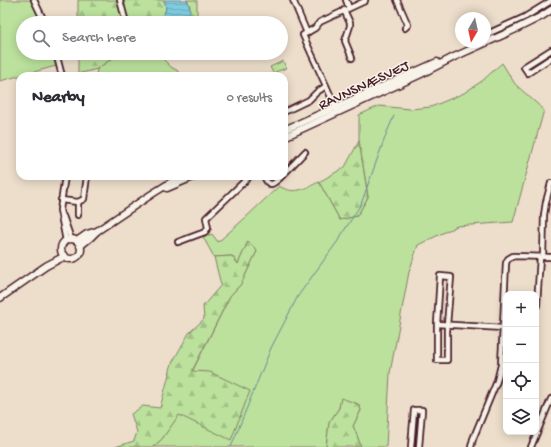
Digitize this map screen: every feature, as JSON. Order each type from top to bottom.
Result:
[{"type":"main road","name":"RAVNSNÆSVEJ","points":[[288,128],[337,110],[419,75],[454,57],[522,26],[551,10]]},
{"type":"main road","name":"RAVNSNÆSVEJ","points":[[288,135],[337,110]]},
{"type":"main road","points":[[73,242],[81,251],[78,256],[68,258],[64,254],[62,246],[73,242],[90,238],[97,231],[175,180]]},
{"type":"main road","points":[[152,194],[185,180]]},
{"type":"main road","points":[[0,298],[64,254]]},
{"type":"street","points":[[34,0],[42,16]]},
{"type":"street","points":[[120,0],[124,16]]},
{"type":"street","points":[[293,0],[307,33]]},
{"type":"street","points":[[346,0],[349,8]]},
{"type":"street","points":[[337,110],[303,35],[315,28],[320,22],[365,0]]},
{"type":"street","points":[[398,0],[408,25],[405,28]]},
{"type":"street","points":[[494,39],[491,32],[525,17],[551,1]]},
{"type":"street","points":[[344,10],[350,23],[345,41],[350,56]]},
{"type":"street","points":[[549,51],[551,58],[528,73],[524,67],[549,51]]},
{"type":"street","points":[[58,60],[61,72]]},
{"type":"street","name":"RAVNSNÆSVEJ","points":[[288,110],[309,100],[326,86]]},
{"type":"street","points":[[288,170],[305,152]]},
{"type":"street","points":[[64,180],[61,208],[73,242]]},
{"type":"street","points":[[61,200],[78,202],[84,199],[86,180]]},
{"type":"street","points":[[178,242],[205,232],[208,228],[206,218],[246,180]]},
{"type":"street","points":[[266,180],[269,184],[275,183],[278,180]]},
{"type":"street","points":[[538,291],[544,215],[551,183]]},
{"type":"street","points":[[78,202],[78,215]]},
{"type":"street","points":[[503,327],[506,263],[508,259],[513,256],[551,257]]},
{"type":"street","points":[[440,276],[451,277],[447,325],[447,360],[437,360],[437,324],[440,276]]},
{"type":"street","points":[[437,324],[503,328],[501,365],[497,381],[471,447]]},
{"type":"street","points":[[531,447],[551,399]]},
{"type":"street","points":[[411,447],[414,410],[422,410],[419,447]]},
{"type":"street","points":[[546,412],[551,414]]},
{"type":"green space","points":[[0,0],[31,0],[38,16],[16,16],[16,60],[54,60],[56,66],[34,72],[16,72],[16,77],[0,81]]},
{"type":"green space","points":[[78,0],[164,0],[166,7],[162,16],[78,16]]},
{"type":"green space","points":[[187,0],[197,0],[197,16],[189,16],[190,6]]},
{"type":"green space","points":[[78,60],[110,60],[97,69],[78,72]]},
{"type":"green space","points":[[110,60],[164,60],[178,72],[97,72],[97,69]]},
{"type":"green space","points":[[283,61],[286,68],[272,72],[270,67]]},
{"type":"green space","points":[[502,63],[515,84],[544,110],[513,222],[457,226],[418,245],[409,272],[390,373],[386,447],[361,447],[353,426],[361,410],[358,404],[341,399],[339,408],[329,423],[326,447],[153,447],[162,439],[178,415],[192,372],[230,296],[241,284],[257,251],[248,242],[238,264],[232,256],[214,257],[203,237],[212,234],[218,242],[279,186],[284,189],[294,191],[304,189],[319,182],[340,220],[357,216],[368,197],[359,141],[359,115],[379,106],[410,109],[431,107],[464,93],[482,81]]},
{"type":"green space","points":[[359,141],[368,197],[357,216],[340,220],[319,182],[345,167]]},
{"type":"green space","points":[[248,241],[257,251],[241,284],[230,296],[192,371],[210,372],[250,391],[231,440],[179,415],[162,439],[153,447],[115,447],[134,441],[137,432],[131,414],[143,406],[160,408],[172,363],[189,333],[204,319],[203,306],[221,285],[214,257],[232,256],[238,264]]},
{"type":"green space","points":[[341,398],[358,404],[361,410],[353,426],[361,447],[326,447],[329,423],[339,408]]},
{"type":"water","points":[[164,0],[187,0],[190,12],[189,16],[162,16],[166,10]]},
{"type":"waterway","points":[[231,447],[271,348],[298,296],[337,242],[361,204],[394,116]]}]
